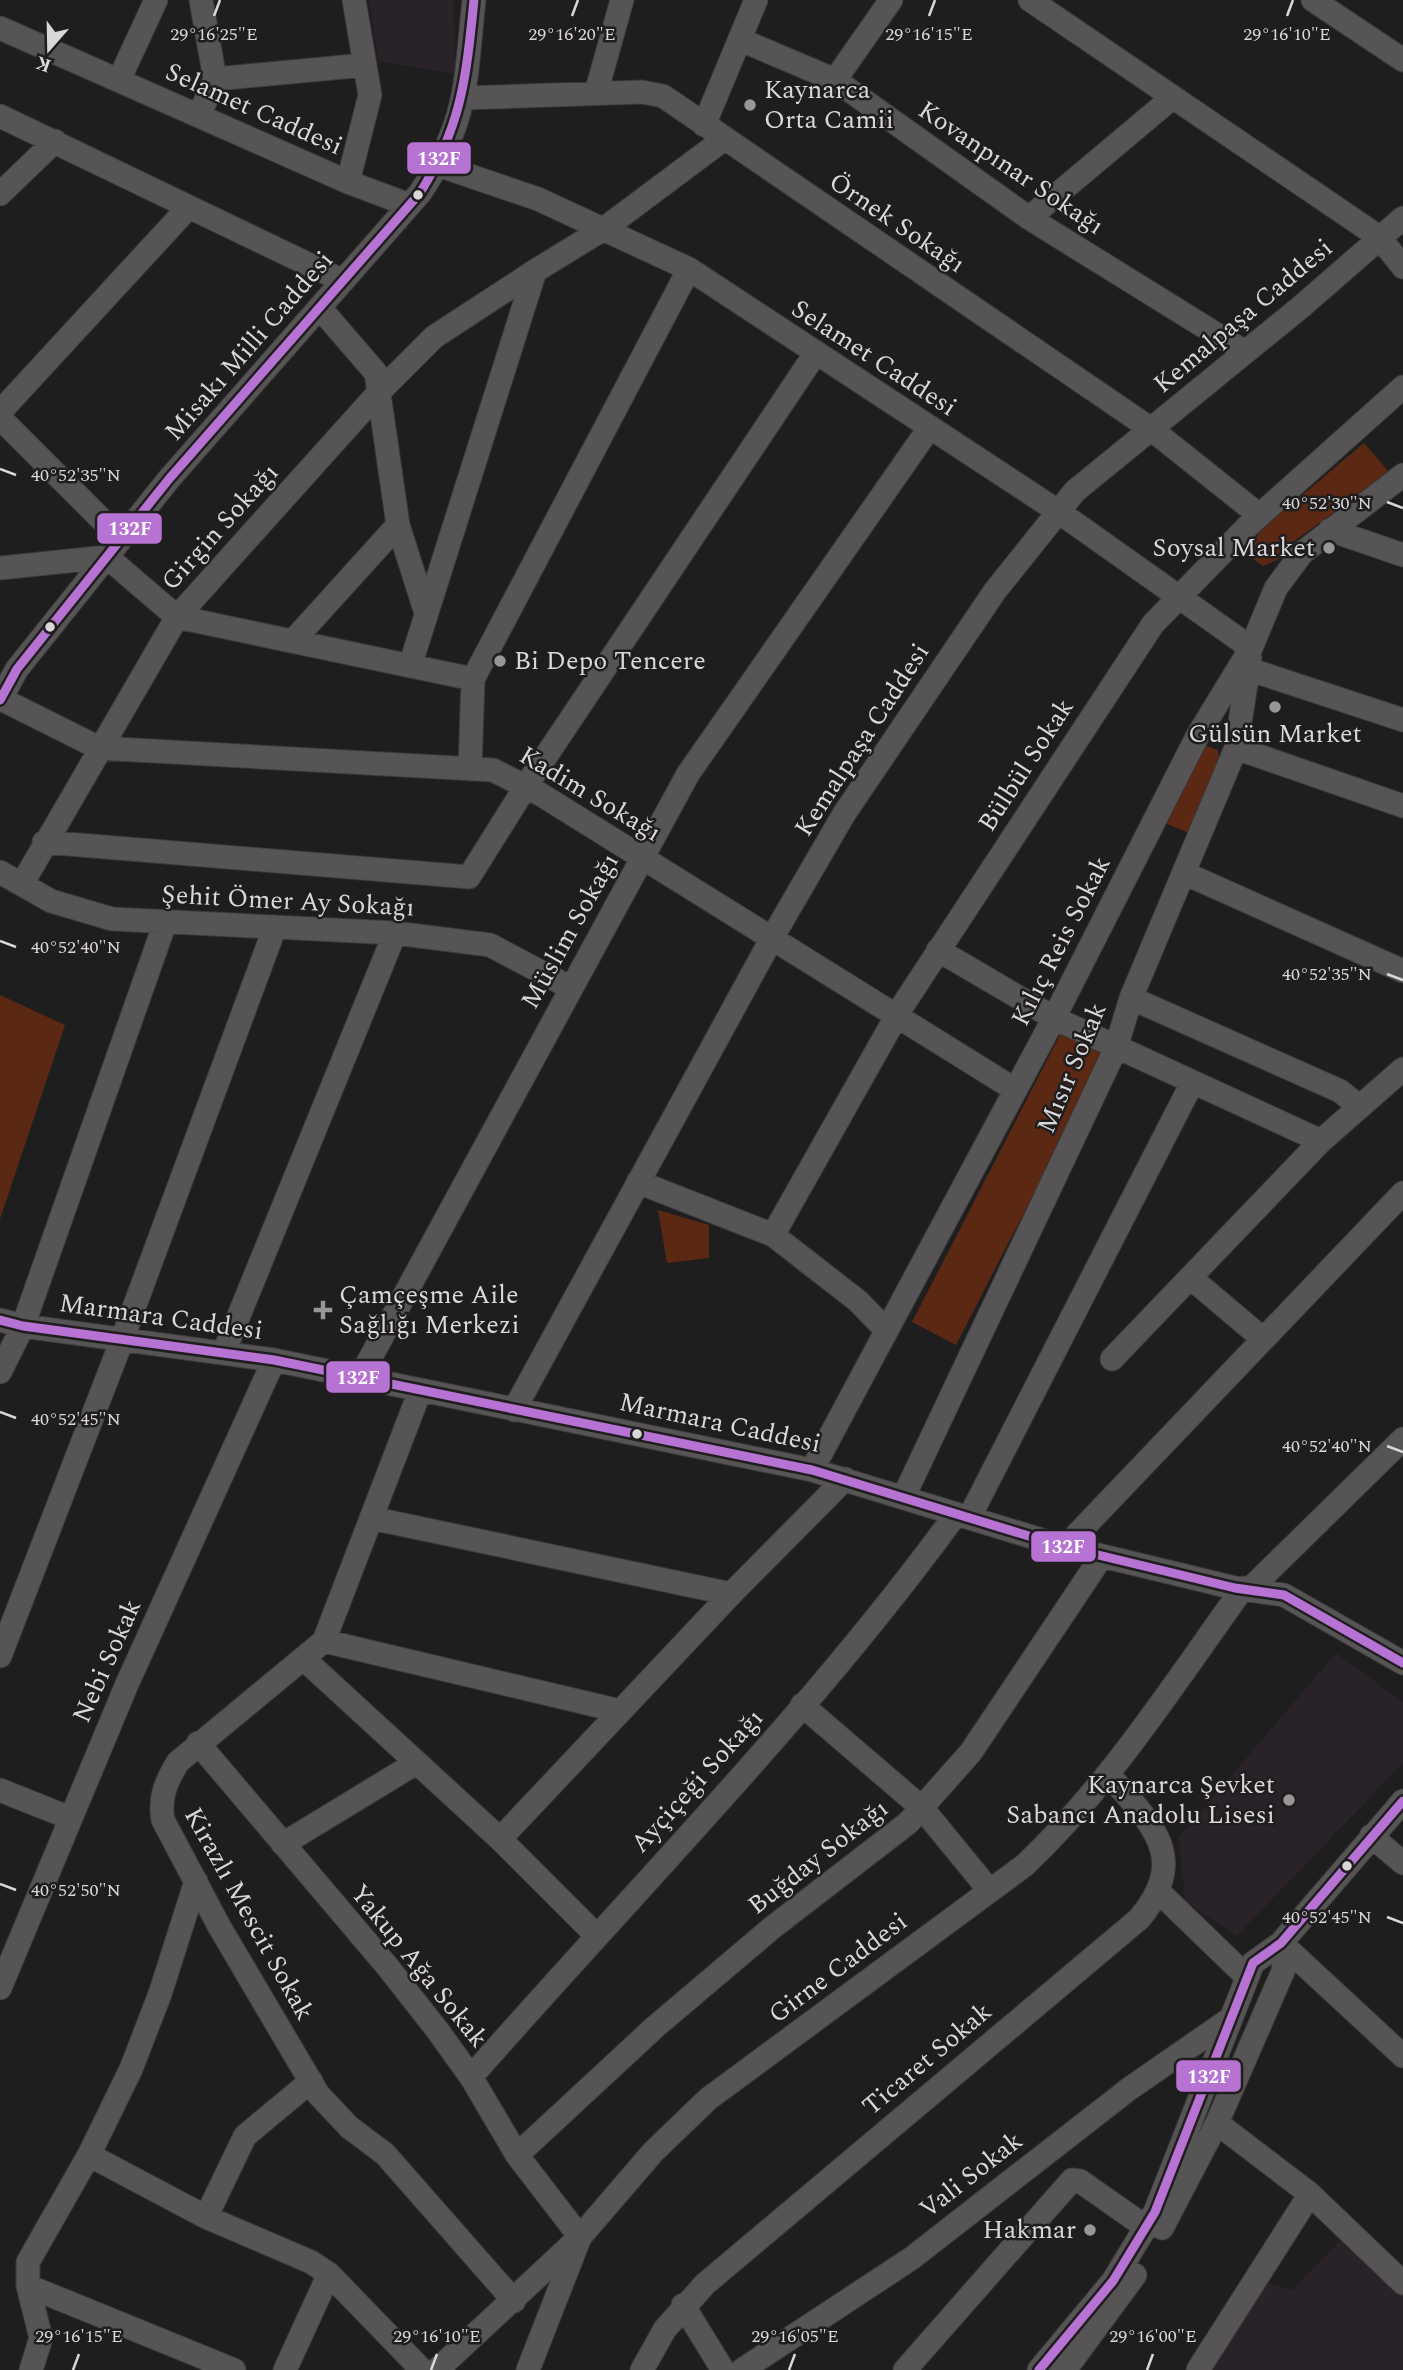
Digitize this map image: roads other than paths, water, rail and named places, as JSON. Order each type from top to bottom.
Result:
[{"type":"street","points":[[119,80],[156,0]]},
{"type":"street","points":[[199,116],[215,79],[201,0]]},
{"type":"street","points":[[348,182],[370,95],[354,0]]},
{"type":"street","name":"Misakı Milli Caddesi","points":[[0,699],[17,669],[169,479],[409,205],[438,165],[452,138],[464,99],[474,0]]},
{"type":"street","points":[[596,93],[622,0]]},
{"type":"street","points":[[704,125],[756,0]]},
{"type":"street","points":[[835,80],[891,0]]},
{"type":"street","points":[[1030,0],[1379,237],[1403,267]]},
{"type":"street","points":[[1313,0],[1403,60]]},
{"type":"street","name":"Selamet Caddesi","points":[[0,28],[348,182],[409,205]]},
{"type":"street","name":"Kovanpınar Sokağı","points":[[741,40],[835,80],[1029,218],[1245,352]]},
{"type":"street","points":[[215,79],[365,65]]},
{"type":"street","name":"Örnek Sokağı","points":[[464,99],[642,92],[663,96],[1152,429],[1259,515]]},
{"type":"street","points":[[1029,218],[1172,98]]},
{"type":"street","points":[[0,116],[55,141],[187,209],[343,281]]},
{"type":"street","name":"Girgin Sokağı","points":[[22,884],[177,617],[380,391],[434,337],[605,228],[724,139]]},
{"type":"street","points":[[0,194],[55,141]]},
{"type":"street","name":"Selamet Caddesi","points":[[438,165],[538,199],[689,269],[1059,512],[1180,596],[1250,659],[1403,720]]},
{"type":"street","points":[[0,412],[187,209]]},
{"type":"street","name":"Kemalpaşa Caddesi","points":[[514,1410],[772,938],[844,814],[995,591],[1076,491],[1403,218]]},
{"type":"street","points":[[470,769],[473,679],[689,269]]},
{"type":"street","points":[[410,666],[536,271]]},
{"type":"street","points":[[320,308],[376,373],[398,525],[426,613]]},
{"type":"street","points":[[44,842],[469,877],[526,786],[816,354]]},
{"type":"street","name":"Bülbül Sokak","points":[[773,1235],[897,1016],[938,950],[1153,624],[1259,515],[1403,387]]},
{"type":"street","points":[[0,418],[121,539]]},
{"type":"street","name":"Müslim Sokağı","points":[[360,1377],[688,774],[930,427]]},
{"type":"street","name":"Kılıç Reis Sokak","points":[[812,1470],[1054,1018],[1198,735],[1250,659],[1276,588],[1302,553],[1403,475]]},
{"type":"street","points":[[293,641],[398,525]]},
{"type":"street","points":[[1330,530],[1403,555]]},
{"type":"street","points":[[0,568],[107,557],[177,617],[473,679]]},
{"type":"street","name":"Mısır Sokak","points":[[904,1496],[1116,1048],[1131,998],[1236,748],[1250,659]]},
{"type":"street","name":"Kadim Sokağı","points":[[0,699],[99,748],[493,770],[526,786],[1014,1089]]},
{"type":"street","points":[[1236,748],[1403,806]]},
{"type":"street","name":"Şehit Ömer Ay Sokağı","points":[[0,872],[51,901],[112,919],[395,933],[491,945],[571,988]]},
{"type":"street","points":[[1184,873],[1403,971]]},
{"type":"street","points":[[0,1372],[23,1326],[165,923]]},
{"type":"street","points":[[0,1656],[122,1340],[275,927]]},
{"type":"street","points":[[225,1352],[395,933]]},
{"type":"street","points":[[938,950],[1054,1018],[1321,1141]]},
{"type":"street","points":[[1131,998],[1340,1091],[1360,1107]]},
{"type":"street","points":[[1112,1359],[1192,1279],[1321,1141],[1403,1069]]},
{"type":"street","name":"Ayçiçeği Sokağı","points":[[471,2077],[802,1706],[962,1516],[1192,1083]]},
{"type":"street","points":[[638,1182],[773,1235],[858,1301],[886,1330]]},
{"type":"street","points":[[1065,1547],[1403,1193]]},
{"type":"street","points":[[1192,1279],[1263,1339]]},
{"type":"street","name":"Marmara Caddesi","points":[[0,1320],[23,1326],[274,1360],[812,1470],[1065,1547],[1303,1602],[1403,1662]]},
{"type":"street","name":"Nebi Sokak","points":[[0,1989],[69,1818],[274,1360]]},
{"type":"street","name":"Kirazlı Mescit Sokak","points":[[420,1391],[324,1641],[178,1762],[166,1782],[160,1803],[163,1820],[219,1926],[311,2081],[349,2127],[385,2154],[514,2301]]},
{"type":"street","name":"Girne Caddesi","points":[[437,2370],[580,2237],[671,2134],[708,2099],[1026,1865],[1108,1775],[1247,1588],[1403,1438]]},
{"type":"street","points":[[500,1839],[731,1594],[845,1479]]},
{"type":"street","points":[[371,1518],[731,1594]]},
{"type":"street","name":"Buğday Sokağı","points":[[517,2155],[724,1968],[908,1824],[971,1752],[1102,1556]]},
{"type":"street","points":[[324,1641],[620,1711]]},
{"type":"street","points":[[304,1660],[500,1839],[596,1935]]},
{"type":"street","points":[[802,1706],[922,1808],[990,1891]]},
{"type":"street","name":"Yakup Ağa Sokak","points":[[198,1743],[387,1966],[471,2077],[517,2155],[580,2237]]},
{"type":"street","points":[[283,1844],[416,1763]]},
{"type":"street","name":"Ticaret Sokak","points":[[642,2370],[665,2329],[684,2305],[1139,1919],[1158,1891],[1163,1854],[1157,1833],[1108,1775]]},
{"type":"street","points":[[0,1790],[69,1818]]},
{"type":"street","points":[[1039,2370],[1113,2281],[1147,2228],[1253,1963],[1281,1943],[1403,1801]]},
{"type":"street","points":[[1371,1836],[1403,1863]]},
{"type":"street","points":[[31,2370],[41,2338],[28,2286],[29,2262],[89,2155],[131,2069],[160,1994],[196,1881]]},
{"type":"street","points":[[1158,1891],[1247,1977]]},
{"type":"street","points":[[1281,1943],[1403,2056]]},
{"type":"street","points":[[1065,2370],[1132,2280],[1217,2123],[1284,1969],[1281,1943]]},
{"type":"street","name":"Vali Sokak","points":[[742,2370],[912,2258],[1129,2089],[1230,2019]]},
{"type":"street","points":[[206,2217],[245,2136],[311,2081]]},
{"type":"street","points":[[1217,2123],[1310,2194],[1403,2283]]},
{"type":"street","points":[[1049,2150],[1072,2180],[1080,2181],[1147,2228]]},
{"type":"street","points":[[89,2155],[206,2217],[311,2262],[329,2274],[422,2370]]},
{"type":"street","points":[[905,2370],[1072,2180]]},
{"type":"street","points":[[1198,2370],[1310,2194]]},
{"type":"street","points":[[528,2370],[580,2237]]},
{"type":"street","points":[[285,2370],[329,2274]]},
{"type":"street","points":[[28,2286],[234,2370]]},
{"type":"street","points":[[684,2305],[723,2370]]},
{"type":"place","name":"Kaynarca Orta Camii","points":[[750,105]]},
{"type":"place","name":"Soysal Market","points":[[1329,548]]},
{"type":"place","name":"Bi Depo Tencere","points":[[500,661]]},
{"type":"place","name":"Gülsün Market","points":[[1275,707]]},
{"type":"place","name":"Çamçeşme Aile Sağlığı Merkezi","points":[[323,1310]]},
{"type":"place","name":"Kaynarca Şevket Sabancı Anadolu Lisesi","points":[[1289,1800]]},
{"type":"place","name":"Hakmar","points":[[1090,2230]]}]
